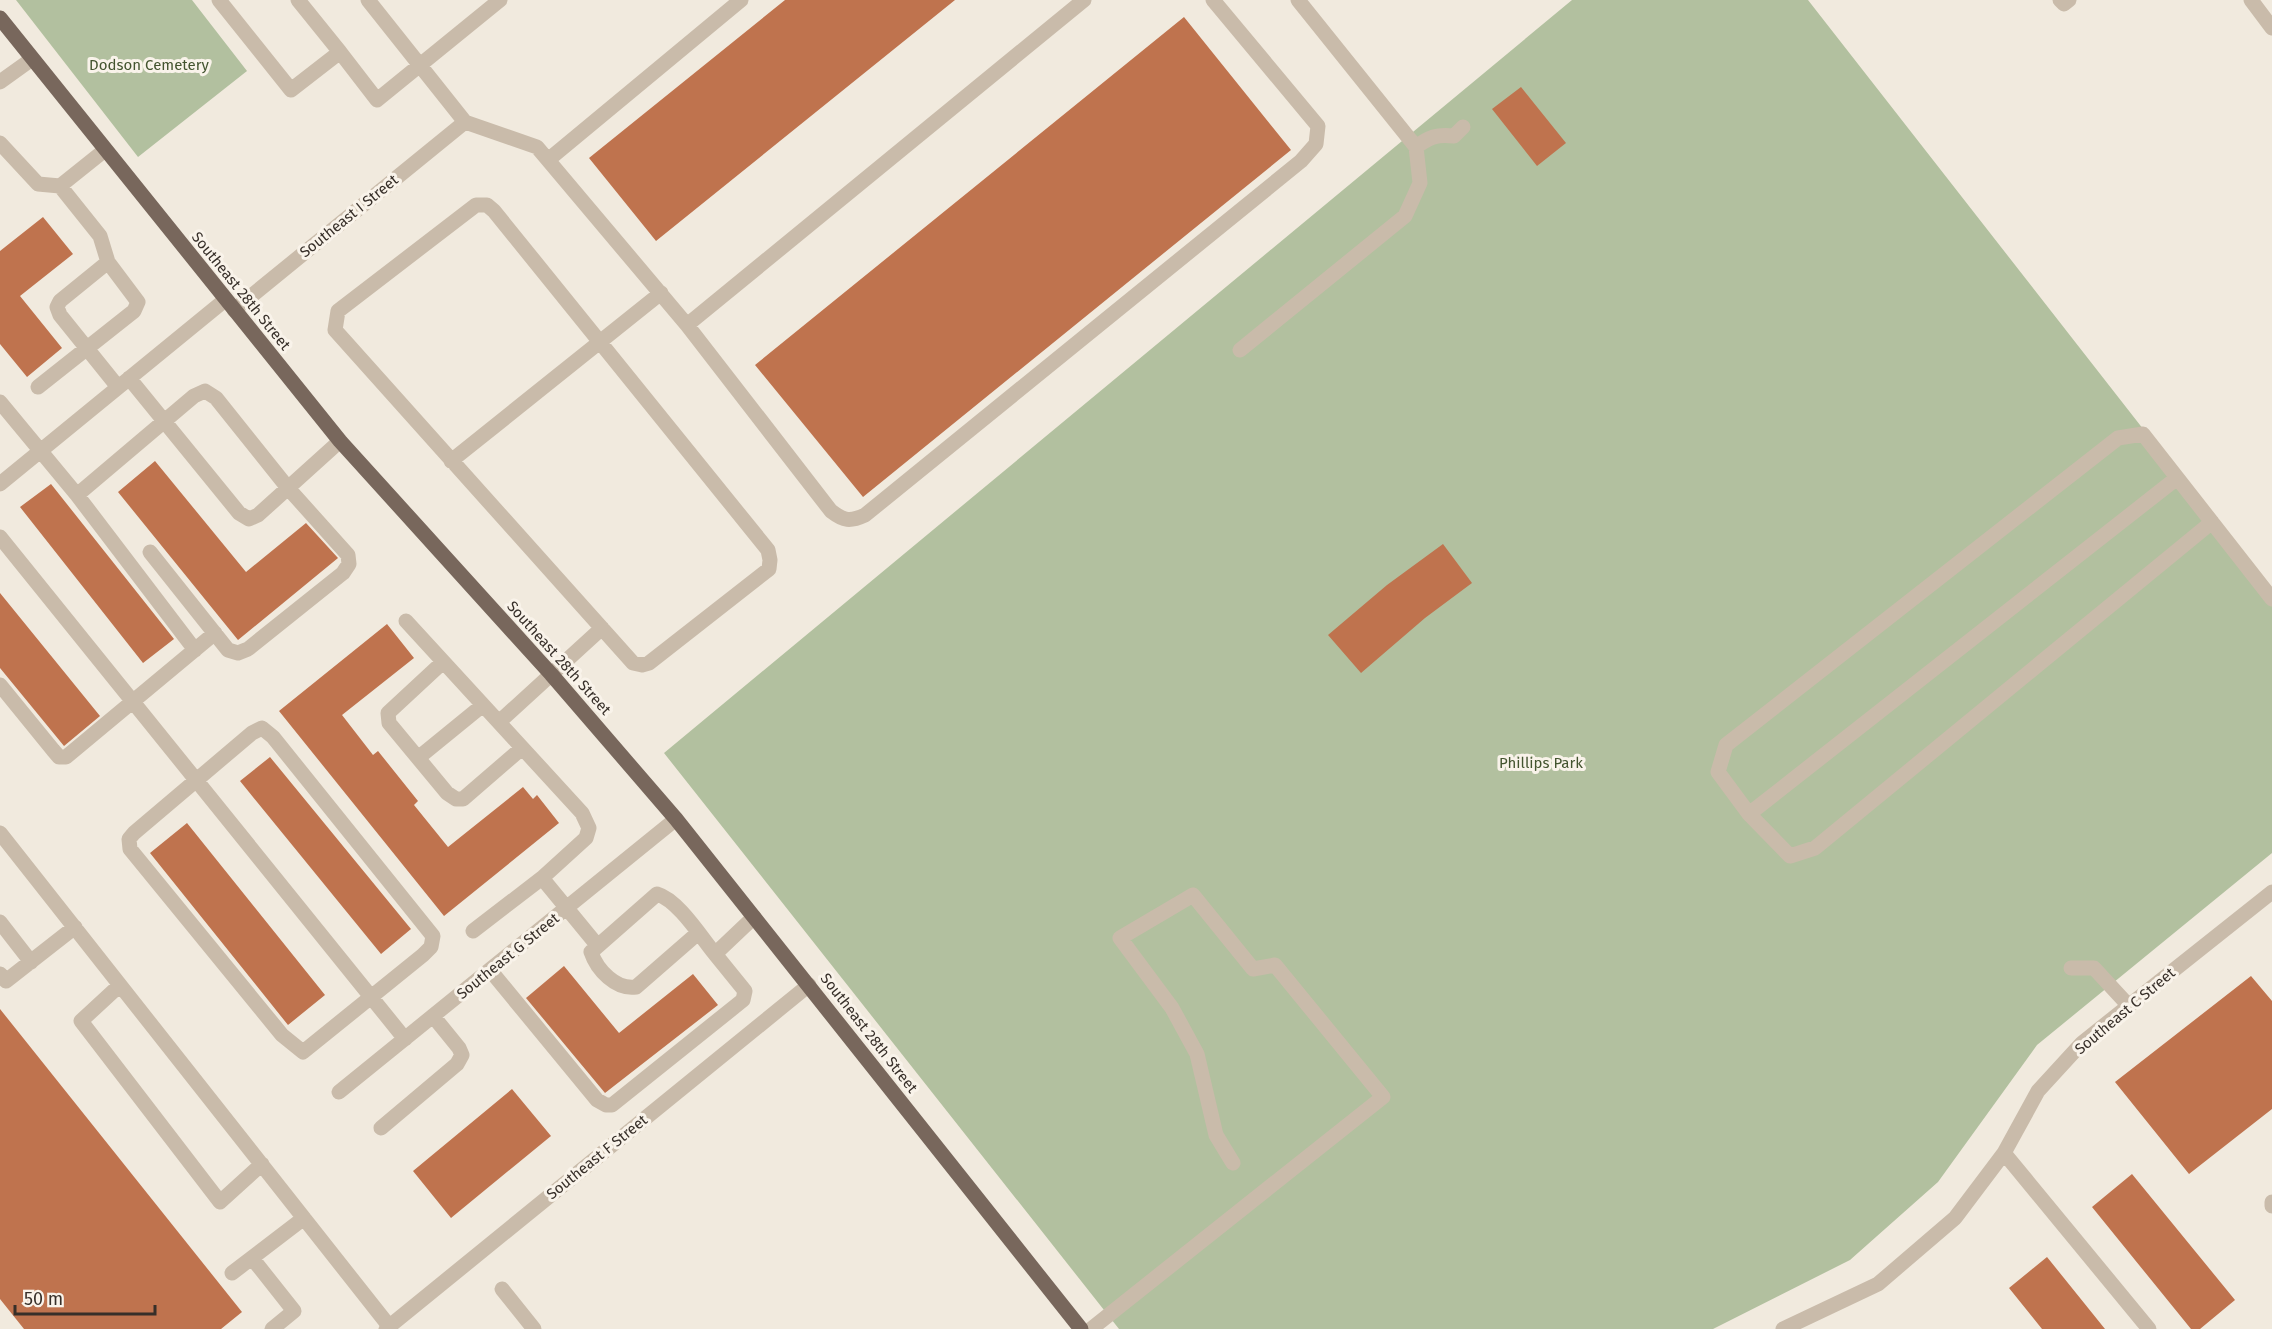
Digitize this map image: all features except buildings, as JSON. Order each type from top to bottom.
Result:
[{"type":"main road","name":"Southeast 28th Street","points":[[0,18],[340,441],[551,674],[676,819],[1081,1329]]},
{"type":"street","points":[[219,0],[291,90],[340,52]]},
{"type":"street","points":[[298,0],[377,100],[500,0]]},
{"type":"street","points":[[368,0],[465,122],[537,147],[687,325],[831,511],[841,519],[853,521],[865,515],[1301,161],[1316,144],[1318,126],[1213,0]]},
{"type":"street","points":[[548,160],[741,0]]},
{"type":"street","points":[[687,325],[1084,0]]},
{"type":"street","points":[[1240,350],[1405,216],[1420,183],[1416,147],[1298,0]]},
{"type":"street","points":[[2060,0],[2064,4],[2069,0]]},
{"type":"street","points":[[2251,0],[2272,28]]},
{"type":"street","points":[[0,82],[32,58]]},
{"type":"street","name":"Southeast I Street","points":[[0,484],[124,383],[229,305],[465,122]]},
{"type":"street","points":[[1416,147],[1427,138],[1440,134],[1454,135],[1463,127]]},
{"type":"street","points":[[0,143],[38,184],[60,186],[105,150]]},
{"type":"street","points":[[38,387],[134,311],[138,302],[108,262],[100,236],[60,186]]},
{"type":"street","points":[[476,205],[487,205],[768,550],[771,560],[769,569],[649,663],[642,665],[633,663],[451,461],[334,330],[338,311],[464,212],[476,205]]},
{"type":"street","points":[[108,262],[60,301],[57,307],[60,315],[86,347],[165,421],[239,513],[249,519],[258,515],[340,441]]},
{"type":"street","points":[[451,461],[661,293]]},
{"type":"street","points":[[76,495],[205,391],[216,398],[288,488],[348,555],[349,564],[343,573],[248,649],[238,653],[228,650],[150,552]]},
{"type":"street","points":[[0,402],[76,495],[195,650]]},
{"type":"street","points":[[2212,522],[1815,848],[1790,856],[1749,814],[1718,772],[1726,745],[2118,438],[2143,434],[2178,478],[2272,599]]},
{"type":"street","points":[[1749,814],[2178,478]]},
{"type":"street","points":[[0,537],[405,1039]]},
{"type":"street","points":[[405,621],[582,813],[589,828],[586,838],[542,878],[473,931]]},
{"type":"street","points":[[499,722],[602,628]]},
{"type":"street","points":[[0,685],[59,757],[66,758],[215,633]]},
{"type":"street","points":[[442,662],[388,713],[389,723],[447,793],[456,799],[463,799],[522,748]]},
{"type":"street","points":[[418,758],[483,705]]},
{"type":"street","points":[[262,728],[288,755],[433,936],[431,947],[370,996],[303,1052],[282,1035],[130,849],[129,839],[134,833],[252,733],[262,728]]},
{"type":"street","name":"Southeast G Street","points":[[339,1092],[676,819]]},
{"type":"street","points":[[0,833],[262,1164],[388,1328]]},
{"type":"street","points":[[542,878],[597,945]]},
{"type":"street","name":"Southeast C Street","points":[[1783,1329],[1878,1284],[1955,1218],[2004,1154],[2038,1091],[2082,1043],[2272,891]]},
{"type":"street","points":[[490,970],[597,1100],[606,1105],[612,1105],[742,999],[745,991],[698,933],[668,897],[657,894],[591,951],[594,960],[617,985],[626,988],[636,987],[698,933]]},
{"type":"street","points":[[1091,1329],[1383,1097],[1275,965],[1253,969],[1193,895],[1120,938],[1172,1008],[1197,1054],[1216,1135],[1233,1163]]},
{"type":"street","points":[[715,954],[754,917]]},
{"type":"street","points":[[0,922],[31,962]]},
{"type":"street","points":[[0,974],[6,981],[75,927]]},
{"type":"street","points":[[2071,968],[2094,968],[2129,1006]]},
{"type":"street","points":[[120,984],[81,1021],[220,1202],[262,1164]]},
{"type":"street","name":"Southeast F Street","points":[[388,1328],[809,985]]},
{"type":"street","points":[[381,1128],[457,1064],[462,1055],[433,1016]]},
{"type":"street","points":[[2004,1154],[2149,1329]]},
{"type":"street","points":[[232,1273],[304,1218]]},
{"type":"street","points":[[252,1258],[294,1311],[272,1329]]},
{"type":"street","points":[[502,1289],[534,1329]]},
{"type":"green space","name":"Dodson Cemetery","points":[[16,0],[192,0],[247,71],[138,157]]},
{"type":"green space","name":"Phillips Park","points":[[1572,0],[1808,0],[2272,594],[2272,853],[2037,1045],[1938,1182],[1850,1260],[1713,1329],[1119,1329],[664,753]]}]
